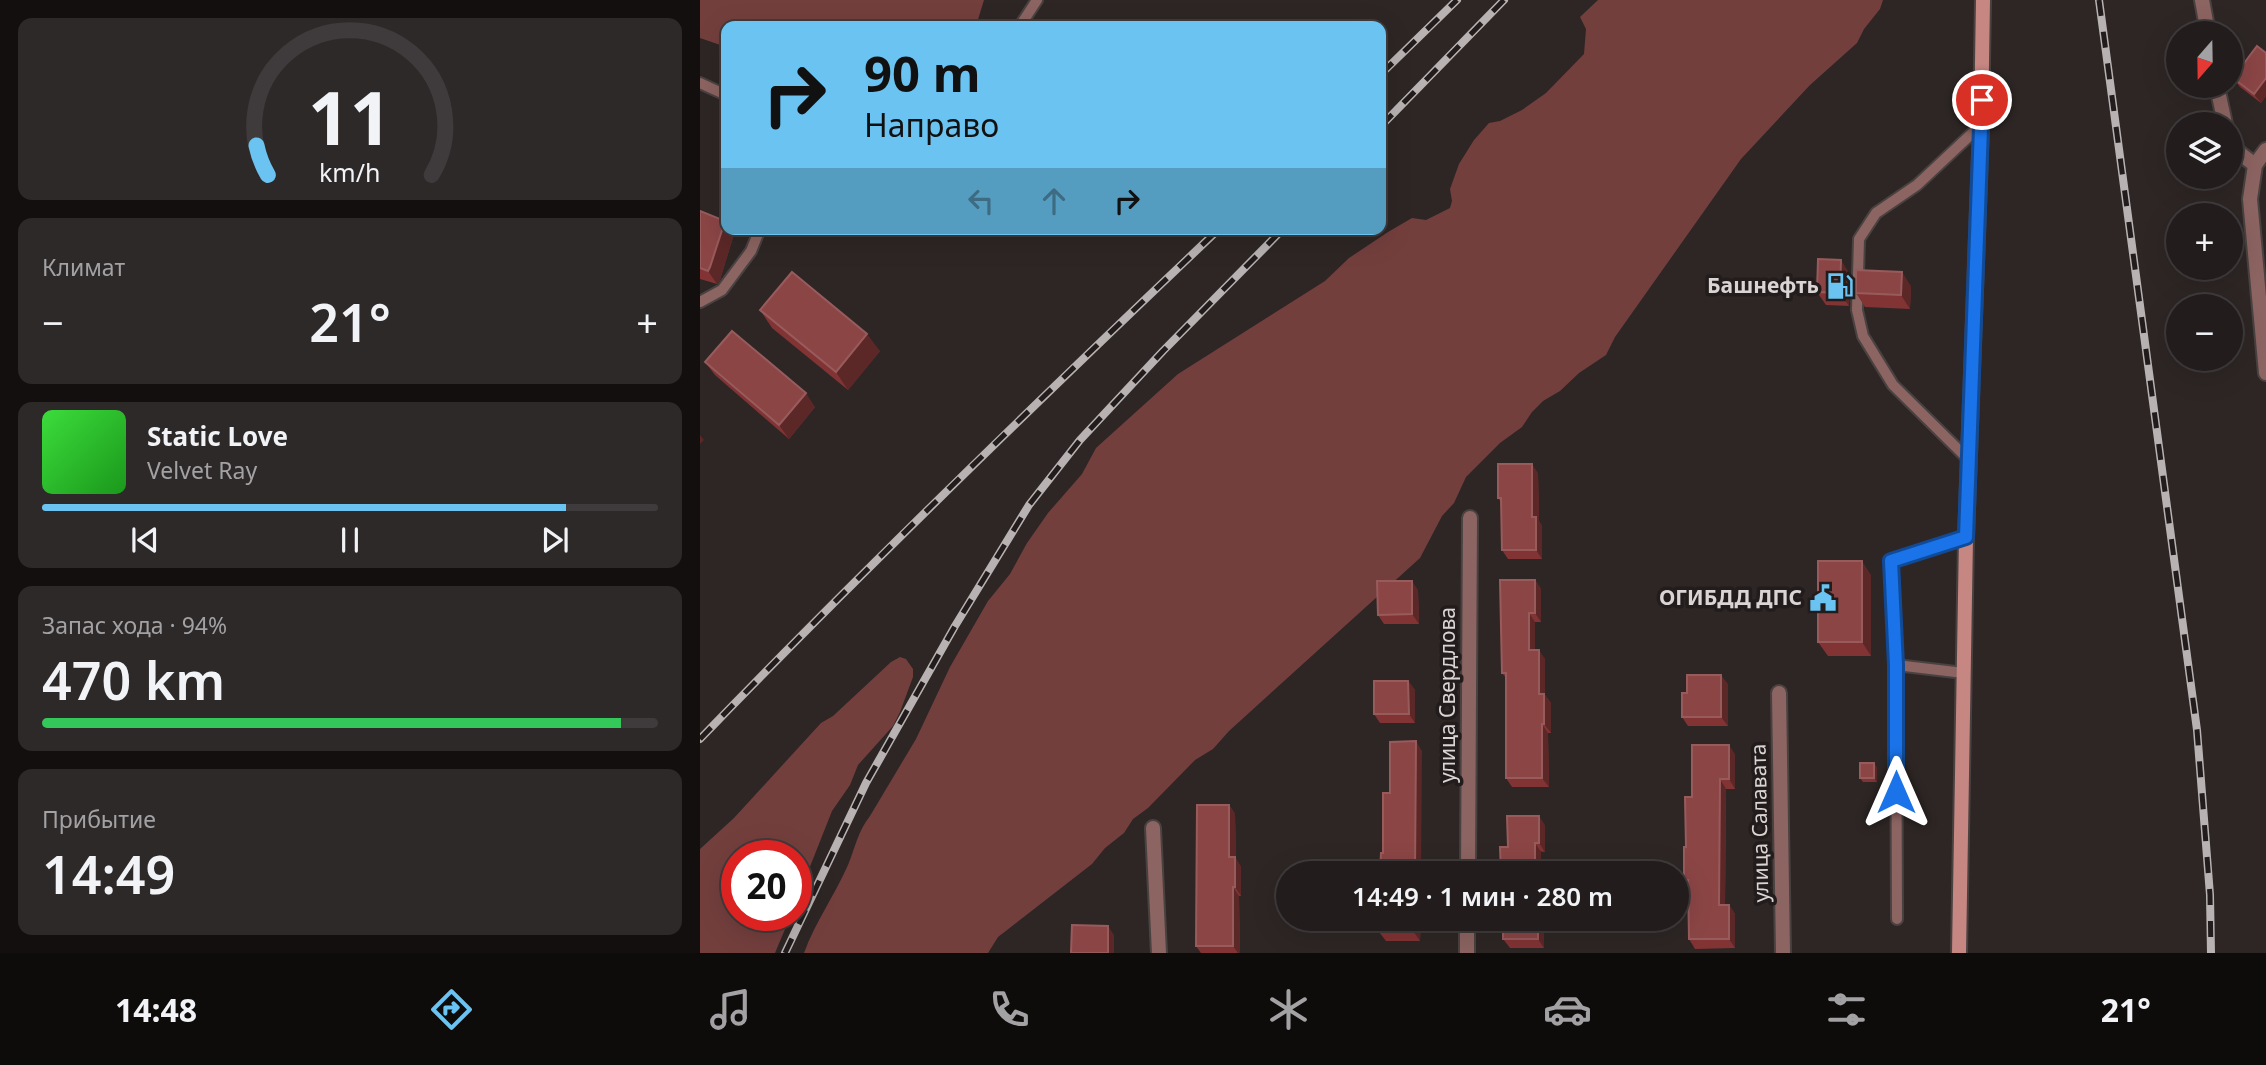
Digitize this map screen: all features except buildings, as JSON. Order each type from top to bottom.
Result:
[{"type":"main road","points":[[1959,953],[1966,537],[1983,0]]},
{"type":"street","points":[[2202,0],[2206,21]]},
{"type":"street","points":[[2266,150],[2255,165],[2250,199],[2266,373]]},
{"type":"street","points":[[2243,156],[2255,165]]},
{"type":"street","name":"улица Свердлова","points":[[1468,861],[1470,518]]},
{"type":"street","name":"улица Салавата","points":[[1779,693],[1783,953]]},
{"type":"street","points":[[1153,828],[1159,953]]},
{"type":"street","points":[[1467,931],[1467,953]]},
{"type":"lane","points":[[1023,21],[1037,0]]},
{"type":"lane","points":[[700,83],[721,93]]},
{"type":"lane","points":[[1969,460],[1893,385],[1863,336],[1857,310],[1859,239],[1876,213],[1917,185],[1981,125]]},
{"type":"lane","points":[[700,302],[722,290],[751,251],[758,235]]},
{"type":"lane","points":[[1897,919],[1896,665],[1891,561],[1966,537]]},
{"type":"lane","points":[[1896,665],[1964,673]]},
{"type":"shaded area","points":[[700,0],[984,0],[978,21],[721,21],[721,45],[700,38]]},
{"type":"shaded area","points":[[1598,0],[1883,0],[1857,43],[1810,85],[1741,159],[1615,337],[1606,355],[1543,401],[1522,427],[1500,443],[1466,477],[1454,503],[1442,516],[1420,558],[1229,731],[1213,749],[1195,760],[1148,808],[1133,819],[1124,833],[1105,848],[1092,864],[998,937],[988,953],[804,953],[843,876],[862,828],[916,739],[950,667],[988,601],[1010,574],[1048,513],[1082,474],[1096,448],[1178,374],[1325,281],[1349,258],[1412,218],[1426,220],[1450,208],[1450,189],[1459,164],[1474,140],[1489,123],[1500,121],[1522,110],[1546,93],[1584,54],[1586,29],[1580,17]]},
{"type":"shaded area","points":[[900,657],[906,659],[913,669],[913,677],[900,712],[893,726],[858,765],[850,785],[832,811],[812,862],[812,840],[721,840],[721,931],[784,931],[775,953],[700,953],[700,849],[734,818],[821,723],[833,716],[891,662]]},
{"type":"railway","points":[[1386,69],[1457,0]]},
{"type":"railway","points":[[1386,121],[1504,0]]},
{"type":"railway","points":[[2099,0],[2197,730],[2210,895],[2211,953]]},
{"type":"railway","points":[[700,739],[956,481],[1213,235]]},
{"type":"railway","points":[[785,953],[866,783],[955,626],[1029,505],[1080,440],[1277,235]]},
{"type":"place","name":"Башнефть","points":[[1840,286]]},
{"type":"place","name":"ОГИБДД ДПС","points":[[1823,598]]},
{"type":"route","points":[[1896,792],[1896,665],[1891,561],[1966,537],[1982,100]]}]
